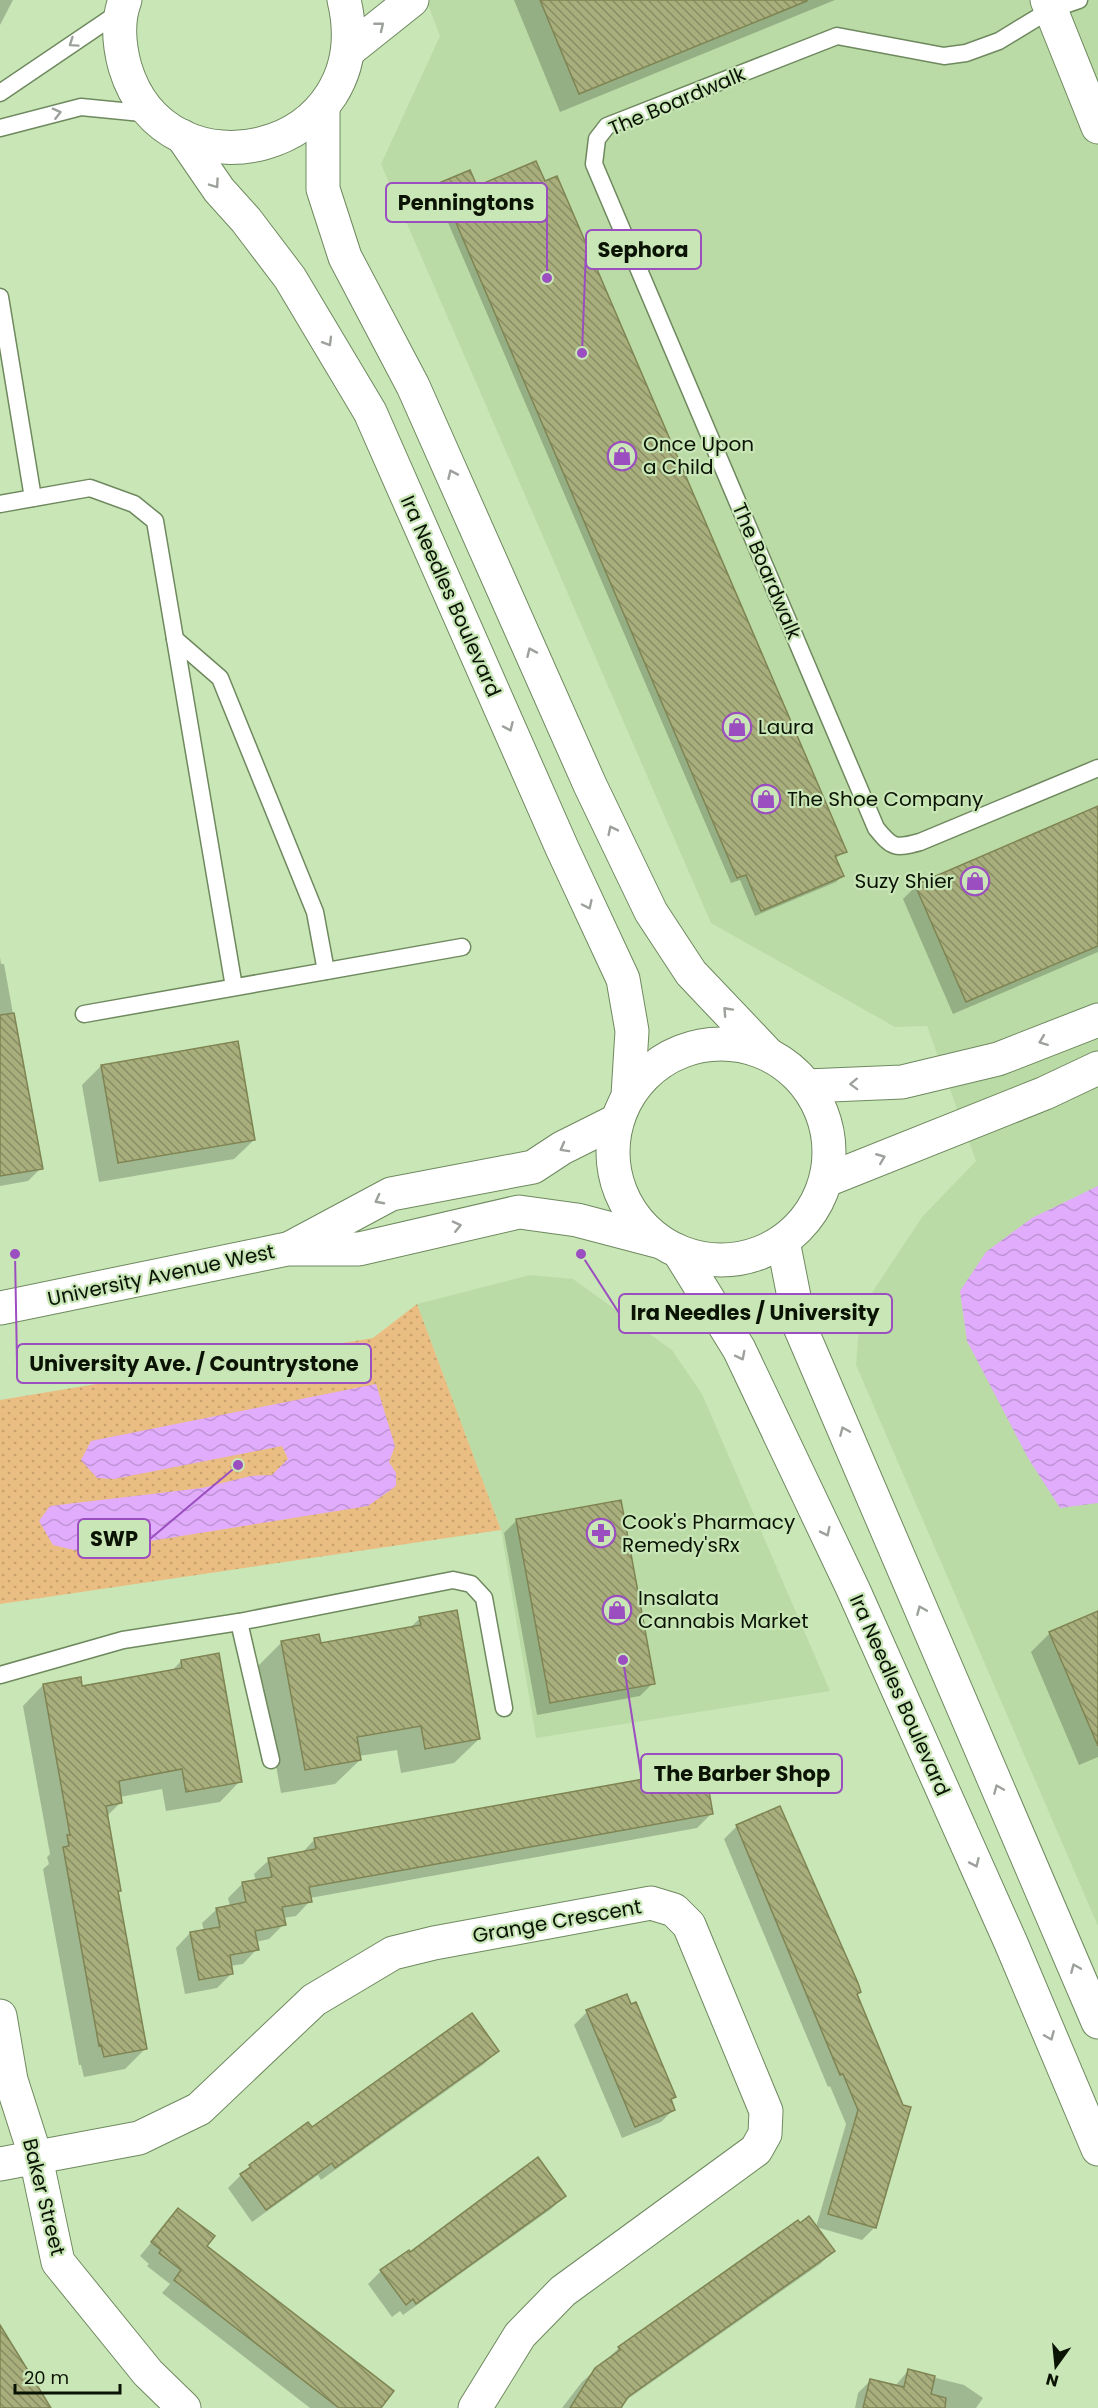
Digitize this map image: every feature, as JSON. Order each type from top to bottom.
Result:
[{"type":"main road","points":[[123,5],[120,47],[130,83],[152,114],[182,136],[219,147],[257,146],[293,133],[323,108],[339,82],[348,51],[349,20],[344,0]]},
{"type":"main road","points":[[348,51],[412,0]]},
{"type":"main road","name":"The Boardwalk","points":[[1059,4],[1098,127]]},
{"type":"main road","points":[[323,108],[323,189],[345,257],[413,386],[590,785],[651,912],[692,973],[767,1053]]},
{"type":"main road","name":"Ira Needles Boulevard","points":[[182,136],[219,190],[246,220],[290,278],[370,412],[622,979],[632,1030],[622,1108],[612,1155],[618,1188],[634,1218],[669,1247],[738,1350],[853,1589],[1011,1943],[1098,2149]]},
{"type":"main road","points":[[807,1086],[902,1082],[998,1059],[1098,1020]]},
{"type":"main road","points":[[622,1108],[648,1071],[675,1053],[705,1045],[737,1045],[767,1053]]},
{"type":"main road","name":"University Avenue West","points":[[0,1308],[288,1249],[359,1249],[519,1212],[578,1220],[714,1260],[750,1257],[783,1241],[802,1225],[817,1204],[827,1180],[830,1147],[824,1114],[807,1086],[789,1067],[767,1053]]},
{"type":"main road","points":[[827,1180],[1045,1093],[1098,1068]]},
{"type":"main road","name":"University Avenue West","points":[[288,1249],[390,1194],[533,1167],[622,1108]]},
{"type":"main road","points":[[783,1241],[800,1327],[1098,2021]]},
{"type":"main road","name":"Grange Crescent","points":[[0,2164],[139,2138],[199,2109],[314,2000],[393,1953],[434,1943],[651,1904],[674,1910],[689,1925],[766,2111],[765,2134],[756,2150],[563,2291],[520,2335],[475,2408]]},
{"type":"main road","name":"Baker Street","points":[[0,2016],[11,2080],[36,2158],[58,2262],[148,2373],[184,2408]]},
{"type":"lane","name":"The Boardwalk","points":[[1059,4],[999,41],[944,56],[837,36],[607,126],[597,138],[594,164],[876,828],[889,844],[899,848],[920,842],[1098,768]]},
{"type":"lane","points":[[0,93],[123,5]]},
{"type":"lane","points":[[0,128],[81,107],[152,114]]},
{"type":"lane","points":[[0,297],[33,498]]},
{"type":"lane","points":[[0,504],[90,488],[134,504],[155,521],[234,987]]},
{"type":"lane","points":[[175,639],[220,678],[315,912],[326,971]]},
{"type":"lane","points":[[84,1014],[462,947]]},
{"type":"lane","points":[[0,1675],[123,1640],[239,1623],[453,1580],[471,1584],[484,1598],[504,1708]]},
{"type":"lane","points":[[239,1623],[271,1760]]},
{"type":"shaded area","points":[[426,0],[1098,0],[1098,1926],[856,1365],[860,1311],[922,1217],[976,1161],[927,1026],[895,1027],[711,923],[381,164],[440,36]]},
{"type":"shaded area","points":[[530,1275],[573,1279],[672,1350],[702,1394],[830,1691],[536,1738],[501,1530],[417,1304]]},
{"type":"shaded area","points":[[417,1304],[501,1530],[0,1604],[0,1400],[373,1338]]},
{"type":"water","points":[[1098,1186],[1098,1503],[1060,1508],[1028,1458],[967,1341],[960,1291],[986,1252],[1032,1218]]},
{"type":"water","points":[[376,1384],[395,1446],[389,1462],[396,1473],[396,1486],[368,1506],[82,1552],[53,1545],[39,1521],[50,1506],[202,1488],[251,1476],[272,1475],[288,1459],[282,1446],[114,1479],[97,1478],[81,1460],[91,1441]]},
{"type":"building","points":[[540,0],[807,0],[807,1],[579,94]]},
{"type":"building","points":[[536,161],[545,181],[557,176],[847,852],[835,856],[844,876],[761,911],[746,875],[737,878],[439,183],[470,170],[477,186]]},
{"type":"building","points":[[1098,806],[1098,946],[966,1002],[915,885]]},
{"type":"building","points":[[14,1013],[43,1169],[0,1176],[0,1015]]},
{"type":"building","points":[[238,1041],[255,1140],[118,1163],[101,1065]]},
{"type":"building","points":[[621,1500],[655,1684],[550,1703],[516,1519]]},
{"type":"building","points":[[457,1610],[480,1739],[425,1749],[421,1726],[357,1737],[361,1760],[305,1770],[281,1641],[319,1634],[321,1643],[421,1625],[419,1617]]},
{"type":"building","points":[[1098,1611],[1098,1746],[1049,1632]]},
{"type":"building","points":[[219,1653],[242,1782],[186,1792],[182,1769],[119,1781],[122,1803],[106,1806],[121,1891],[118,1891],[147,2049],[104,2057],[101,2045],[99,2046],[63,1847],[69,1846],[67,1835],[70,1835],[43,1684],[81,1677],[82,1686],[182,1668],[181,1660]]},
{"type":"building","points":[[705,1768],[713,1814],[309,1887],[312,1902],[282,1907],[286,1925],[255,1931],[259,1950],[230,1955],[233,1974],[199,1980],[190,1932],[220,1927],[216,1908],[246,1902],[242,1882],[272,1877],[268,1858],[316,1849],[314,1838]]},
{"type":"building","points":[[780,1806],[858,1983],[861,1992],[857,1994],[903,2105],[911,2107],[876,2228],[828,2214],[858,2110],[843,2074],[840,2075],[736,1825]]},
{"type":"building","points":[[627,1994],[631,2004],[636,2002],[676,2097],[671,2099],[675,2110],[635,2127],[586,2010]]},
{"type":"building","points":[[472,2013],[499,2051],[335,2168],[332,2163],[266,2210],[240,2174],[251,2167],[249,2165],[308,2122],[312,2127]]},
{"type":"building","points":[[538,2157],[566,2196],[416,2304],[413,2299],[406,2305],[380,2270],[409,2250],[410,2252]]},
{"type":"building","points":[[178,2208],[215,2236],[207,2246],[394,2391],[381,2408],[339,2408],[174,2280],[181,2270],[159,2253],[161,2250],[151,2242]]},
{"type":"building","points":[[809,2216],[835,2251],[628,2397],[621,2408],[570,2408],[595,2368],[620,2350],[618,2347],[798,2220],[800,2223]]},
{"type":"building","points":[[0,2325],[51,2408],[0,2408]]},
{"type":"building","points":[[908,2369],[935,2376],[931,2394],[946,2398],[945,2408],[863,2408],[870,2379],[904,2387]]},
{"type":"place","name":"Penningtons","points":[[547,278]]},
{"type":"place","name":"Sephora","points":[[582,353]]},
{"type":"place","name":"Once Upon a Child","points":[[622,456]]},
{"type":"place","name":"Laura","points":[[737,727]]},
{"type":"place","name":"The Shoe Company","points":[[766,799]]},
{"type":"place","name":"Suzy Shier","points":[[975,881]]},
{"type":"place","name":"University Ave. / Countrystone","points":[[15,1254]]},
{"type":"place","name":"Ira Needles / University","points":[[581,1254]]},
{"type":"place","name":"SWP","points":[[238,1465]]},
{"type":"place","name":"Cook's Pharmacy Remedy'sRx","points":[[601,1533]]},
{"type":"place","name":"Insalata Cannabis Market","points":[[617,1610]]},
{"type":"place","name":"The Barber Shop","points":[[623,1660]]}]
